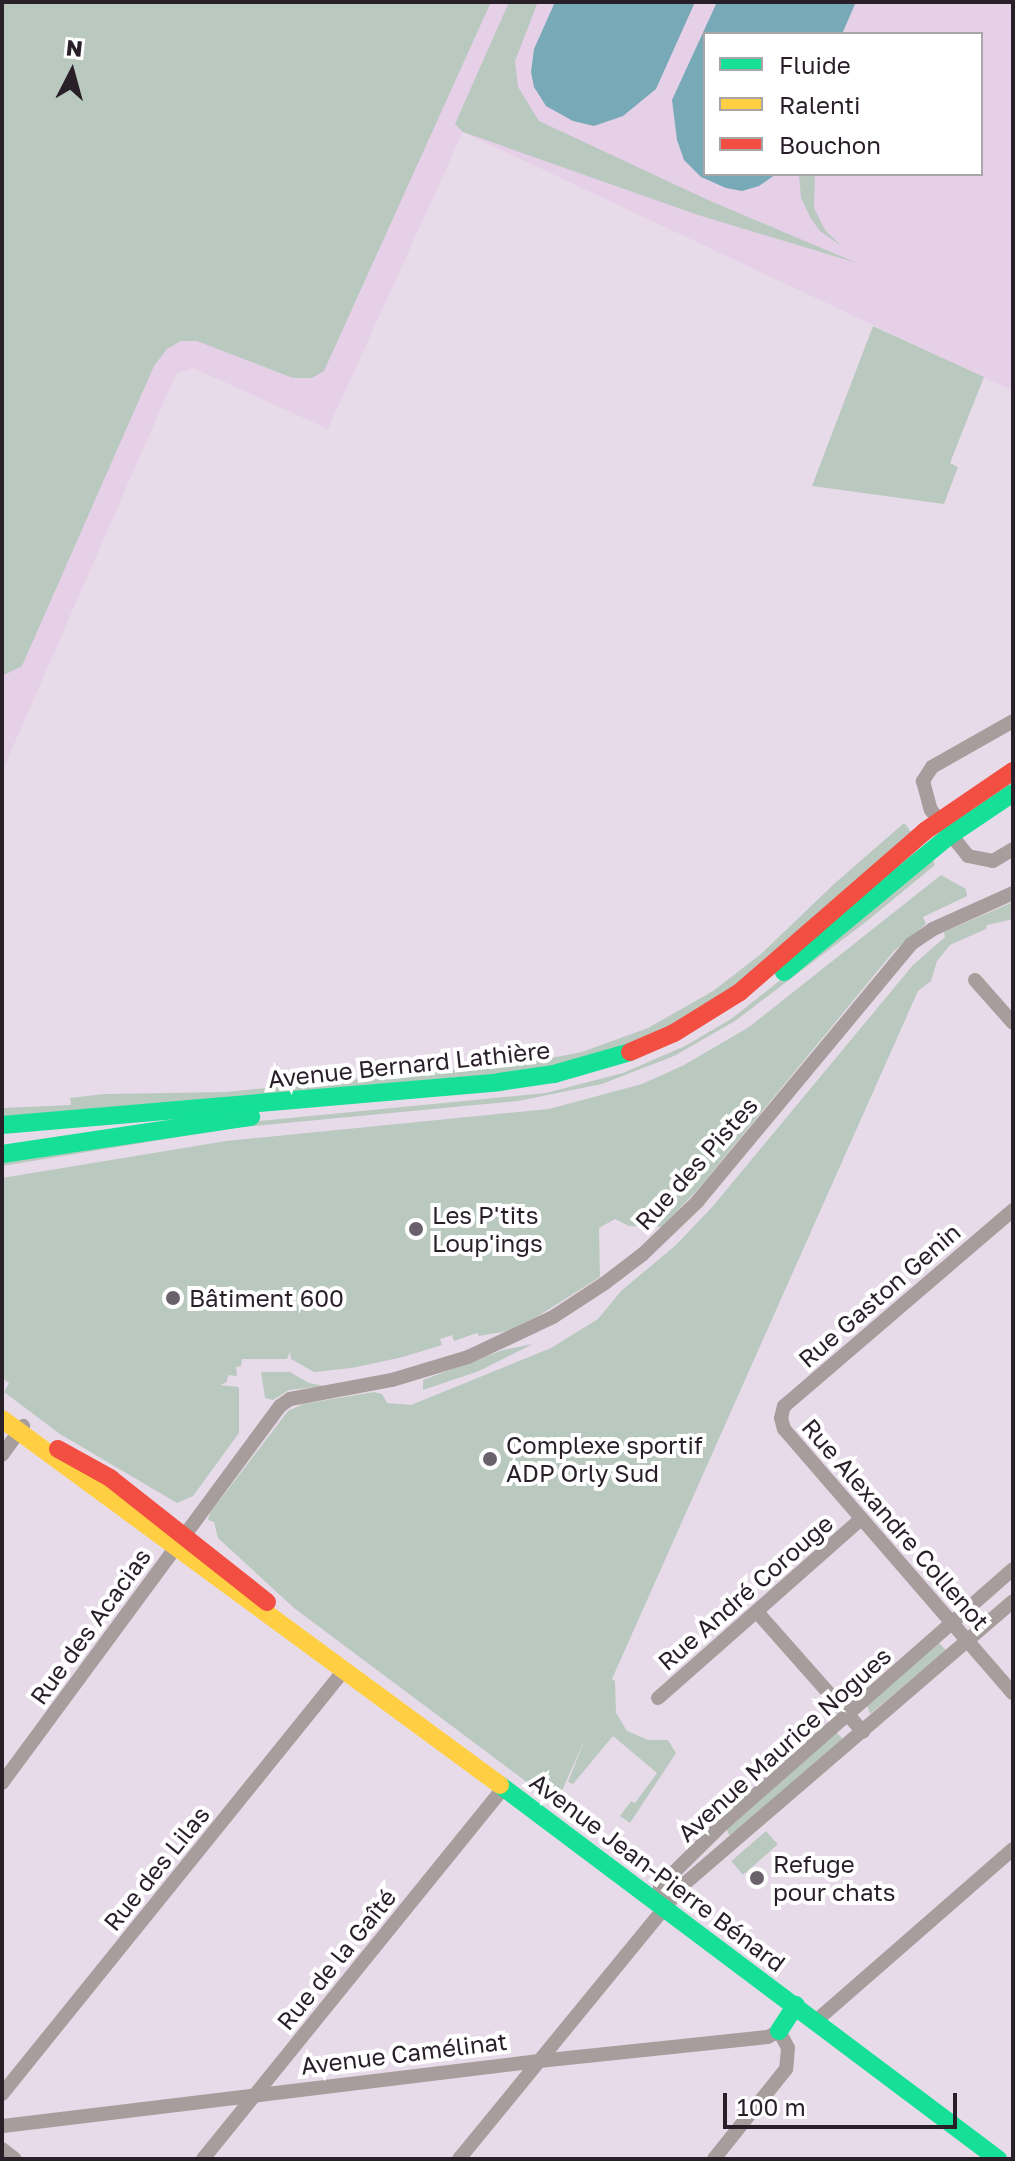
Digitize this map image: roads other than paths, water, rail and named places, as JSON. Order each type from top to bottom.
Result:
[{"type":"main road","name":"Avenue Bernard Lathière","points":[[2,1125],[499,1082],[554,1074],[618,1057],[674,1033],[740,992],[1013,771]]},
{"type":"main road","name":"Avenue Bernard Lathière","points":[[2,1154],[245,1118],[532,1090],[619,1070],[671,1047],[748,1000],[943,828],[1013,793]]},
{"type":"main road","name":"Avenue Jean-Pierre Bénard","points":[[2,1410],[21,1429]]},
{"type":"main road","name":"Avenue Jean-Pierre Bénard","points":[[2,1419],[21,1429],[256,1592],[287,1627],[817,2020],[998,2159]]},
{"type":"main road","points":[[779,2031],[796,2005]]},
{"type":"street","points":[[1013,721],[925,774],[925,795],[943,828],[968,856],[993,861],[1013,849]]},
{"type":"street","name":"Rue des Pistes","points":[[180,1540],[268,1420],[290,1399],[392,1380],[489,1348],[553,1317],[643,1254],[697,1202],[911,944],[933,929],[1013,893]]},
{"type":"street","points":[[975,980],[1013,1023]]},
{"type":"street","name":"Rue Gaston Genin","points":[[781,1418],[784,1406],[1013,1210]]},
{"type":"street","name":"Rue Alexandre Collenot","points":[[781,1418],[784,1429],[1013,1693]]},
{"type":"street","points":[[2,1455],[21,1429]]},
{"type":"street","name":"Rue André Corouge","points":[[658,1698],[861,1519]]},
{"type":"street","name":"Rue des Acacias","points":[[2,1783],[180,1540]]},
{"type":"street","name":"Avenue Maurice Nogues","points":[[663,1906],[660,1886],[725,1822],[1013,1569]]},
{"type":"street","name":"Avenue Maurice Nogues","points":[[663,1906],[696,1872],[1013,1601]]},
{"type":"street","points":[[757,1612],[863,1732]]},
{"type":"street","name":"Rue des Lilas","points":[[2,2094],[345,1669]]},
{"type":"street","name":"Rue de la Gaîté","points":[[203,2159],[504,1787]]},
{"type":"street","points":[[817,2020],[1013,1849]]},
{"type":"street","points":[[459,2159],[663,1906]]},
{"type":"street","points":[[714,2159],[786,2069],[788,2048],[779,2031]]},
{"type":"street","name":"Avenue Camélinat","points":[[2,2125],[768,2037],[779,2031]]},
{"type":"street","points":[[2,2125],[2,2136]]},
{"type":"street","points":[[2,2149],[15,2159]]},
{"type":"water","points":[[555,2],[695,2],[656,89],[623,116],[594,126],[573,121],[546,106],[534,87],[531,72],[534,49]]},
{"type":"water","points":[[717,2],[856,2],[843,32],[703,32]]},
{"type":"water","points":[[703,32],[703,176],[773,176],[759,186],[742,191],[701,177],[684,160],[677,140],[672,100]]},
{"type":"place","name":"Les P'tits Loup'ings","points":[[416,1229]]},
{"type":"place","name":"Bâtiment 600","points":[[173,1298]]},
{"type":"place","name":"Complexe sportif ADP Orly Sud","points":[[490,1459]]},
{"type":"place","name":"Refuge pour chats","points":[[757,1878]]}]
